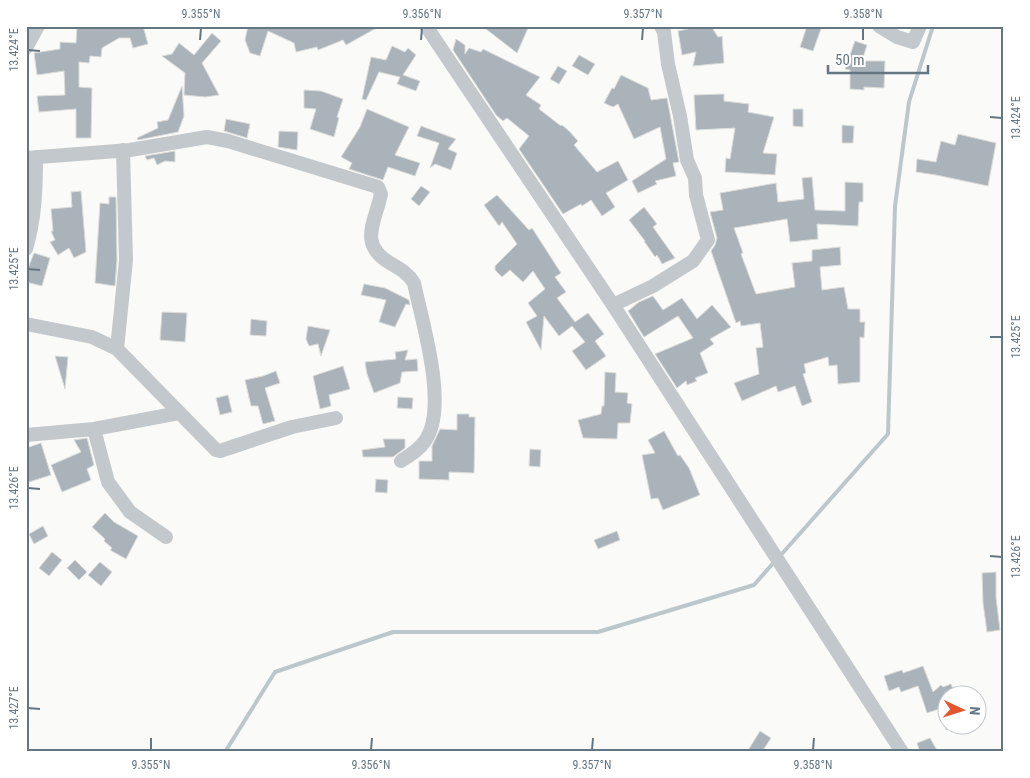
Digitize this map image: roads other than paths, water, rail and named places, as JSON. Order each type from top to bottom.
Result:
[{"type":"street","points":[[26,48],[38,26]]},
{"type":"street","points":[[426,26],[613,305],[902,752]]},
{"type":"street","points":[[879,26],[897,38],[913,42],[920,26]]},
{"type":"street","points":[[613,305],[653,286],[693,261],[708,240],[696,195],[695,178],[688,160],[668,64],[667,28]]},
{"type":"street","points":[[26,250],[36,191],[31,157],[123,150],[207,137],[228,141],[378,187],[381,194],[370,240],[373,248],[382,258],[409,275],[414,283],[435,385],[433,418],[425,441],[415,452],[401,461]]},
{"type":"street","points":[[117,349],[126,260],[123,150]]},
{"type":"street","points":[[26,324],[92,337],[117,349],[216,450],[220,451],[292,427],[336,418]]},
{"type":"street","points":[[26,435],[94,429],[179,413]]},
{"type":"street","points":[[94,429],[108,482],[130,512],[166,537]]},
{"type":"waterway","points":[[780,556],[888,434],[895,206],[909,102],[933,26]]},
{"type":"waterway","points":[[225,752],[275,672],[393,632],[598,632],[754,585],[775,561]]}]
